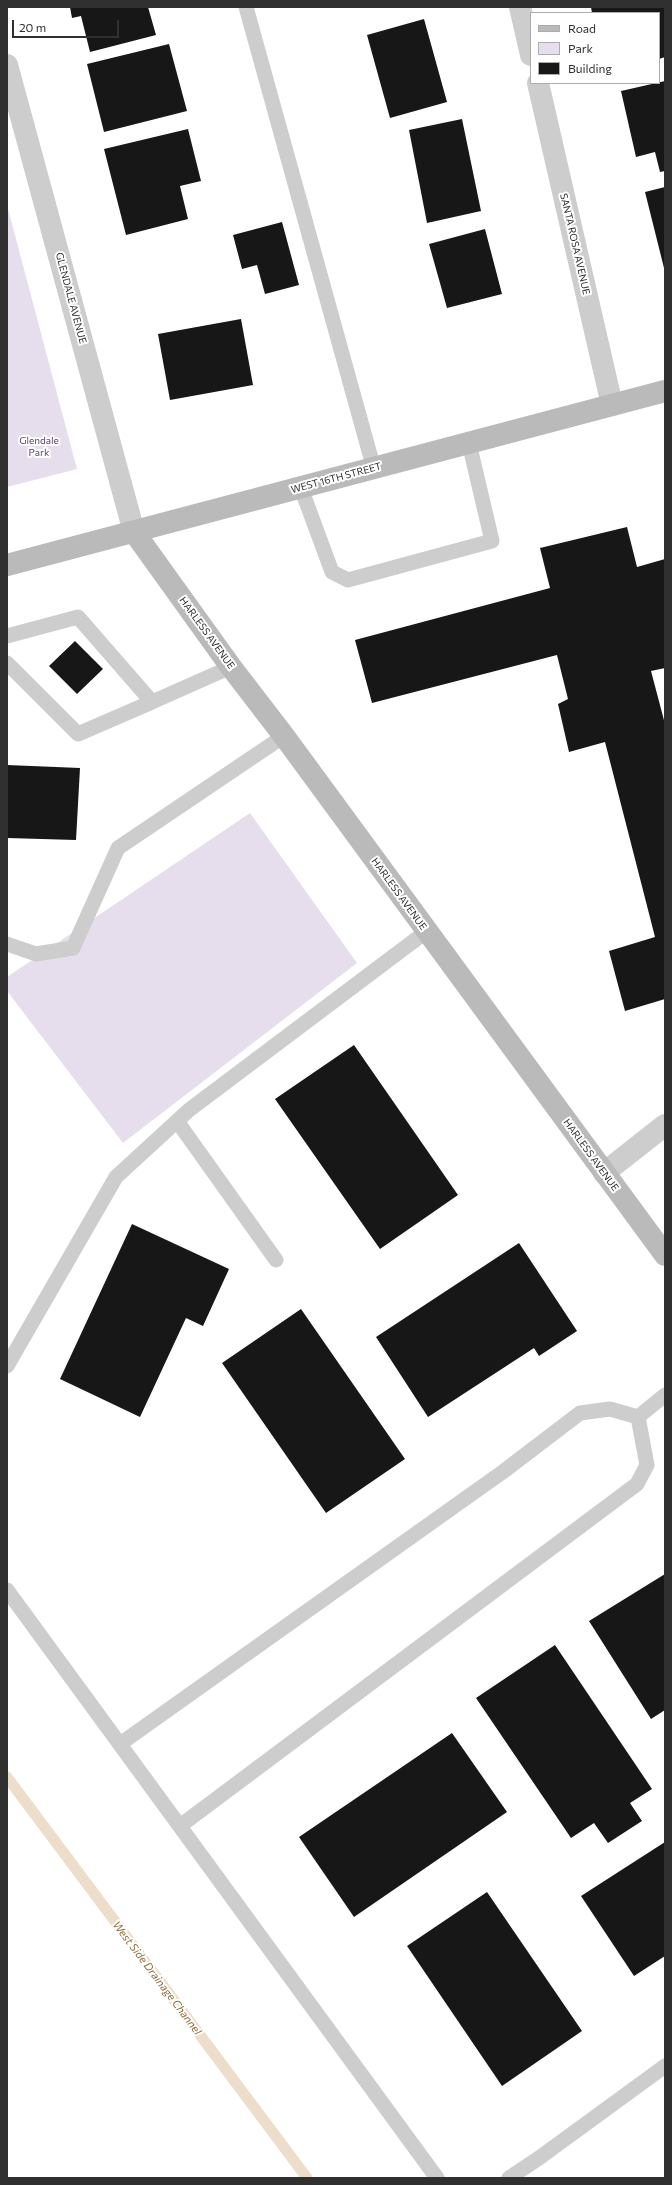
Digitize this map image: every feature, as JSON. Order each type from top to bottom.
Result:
[{"type":"main road","name":"WEST 16TH STREET","points":[[7,565],[665,392]]},
{"type":"main road","name":"HARLESS AVENUE","points":[[134,532],[231,667],[284,736],[665,1255]]},
{"type":"street","points":[[520,7],[530,51]]},
{"type":"street","name":"GLENDALE AVENUE","points":[[7,65],[134,532]]},
{"type":"street","name":"SANTA ROSA AVENUE","points":[[538,84],[612,405]]},
{"type":"street","points":[[604,1173],[665,1125]]},
{"type":"lane","points":[[246,7],[374,468]]},
{"type":"lane","points":[[301,488],[332,572],[348,580],[492,540],[469,443]]},
{"type":"lane","points":[[7,636],[78,617],[152,702]]},
{"type":"lane","points":[[7,663],[78,734],[231,667]]},
{"type":"lane","points":[[7,944],[36,954],[73,948],[118,848],[284,736]]},
{"type":"lane","points":[[7,1366],[116,1177],[177,1121],[427,931]]},
{"type":"lane","points":[[177,1121],[276,1260]]},
{"type":"lane","points":[[638,1417],[665,1395]]},
{"type":"lane","points":[[120,1744],[504,1471],[580,1413],[610,1410],[638,1417]]},
{"type":"lane","points":[[180,1826],[637,1484],[647,1465],[638,1417]]},
{"type":"lane","points":[[7,1590],[437,2178]]},
{"type":"lane","points":[[509,2178],[539,2158],[665,2066]]},
{"type":"green space","name":"Glendale Park","points":[[7,205],[77,469],[7,487]]},
{"type":"green space","points":[[250,813],[357,963],[123,1143],[7,991],[7,977]]},
{"type":"building","points":[[70,7],[148,7],[156,35],[90,52],[81,16],[72,18]]},
{"type":"building","points":[[591,7],[665,7],[665,57],[660,59],[660,12],[592,12]]},
{"type":"building","points":[[424,19],[447,102],[390,118],[367,35]]},
{"type":"building","points":[[169,44],[187,111],[104,132],[87,64]]},
{"type":"building","points":[[665,81],[665,171],[660,172],[655,152],[636,157],[621,91],[652,84],[660,84],[660,82]]},
{"type":"building","points":[[462,119],[481,211],[427,223],[409,130]]},
{"type":"building","points":[[188,129],[201,181],[180,186],[188,219],[126,235],[104,149]]},
{"type":"building","points":[[665,187],[665,268],[664,268],[645,192]]},
{"type":"building","points":[[282,222],[299,285],[265,294],[257,265],[242,269],[233,235]]},
{"type":"building","points":[[485,229],[502,294],[447,308],[429,244]]},
{"type":"building","points":[[241,319],[253,385],[170,400],[158,334]]},
{"type":"building","points":[[627,527],[637,567],[665,559],[665,668],[651,671],[665,724],[665,999],[625,1011],[609,951],[655,937],[605,742],[569,752],[558,704],[568,699],[557,655],[372,703],[355,640],[550,588],[540,548]]},
{"type":"building","points":[[75,641],[103,669],[77,694],[49,666]]},
{"type":"building","points":[[7,765],[80,768],[76,840],[7,838]]},
{"type":"building","points":[[354,1045],[458,1195],[380,1249],[275,1099]]},
{"type":"building","points":[[132,1224],[229,1269],[203,1326],[186,1318],[140,1417],[60,1379]]},
{"type":"building","points":[[519,1243],[577,1331],[539,1356],[534,1348],[428,1417],[376,1337]]},
{"type":"building","points":[[301,1309],[405,1459],[326,1513],[222,1363]]},
{"type":"building","points":[[665,1574],[665,1710],[651,1719],[589,1621]]},
{"type":"building","points":[[555,1645],[652,1789],[630,1803],[642,1821],[608,1843],[594,1823],[571,1838],[476,1698]]},
{"type":"building","points":[[452,1733],[507,1812],[354,1917],[299,1837]]},
{"type":"building","points":[[665,1842],[665,1956],[634,1976],[581,1896]]},
{"type":"building","points":[[487,1892],[582,2031],[502,2086],[407,1946]]},
{"type":"waterway","name":"West Side Drainage Channel","points":[[7,1777],[307,2178]]}]
